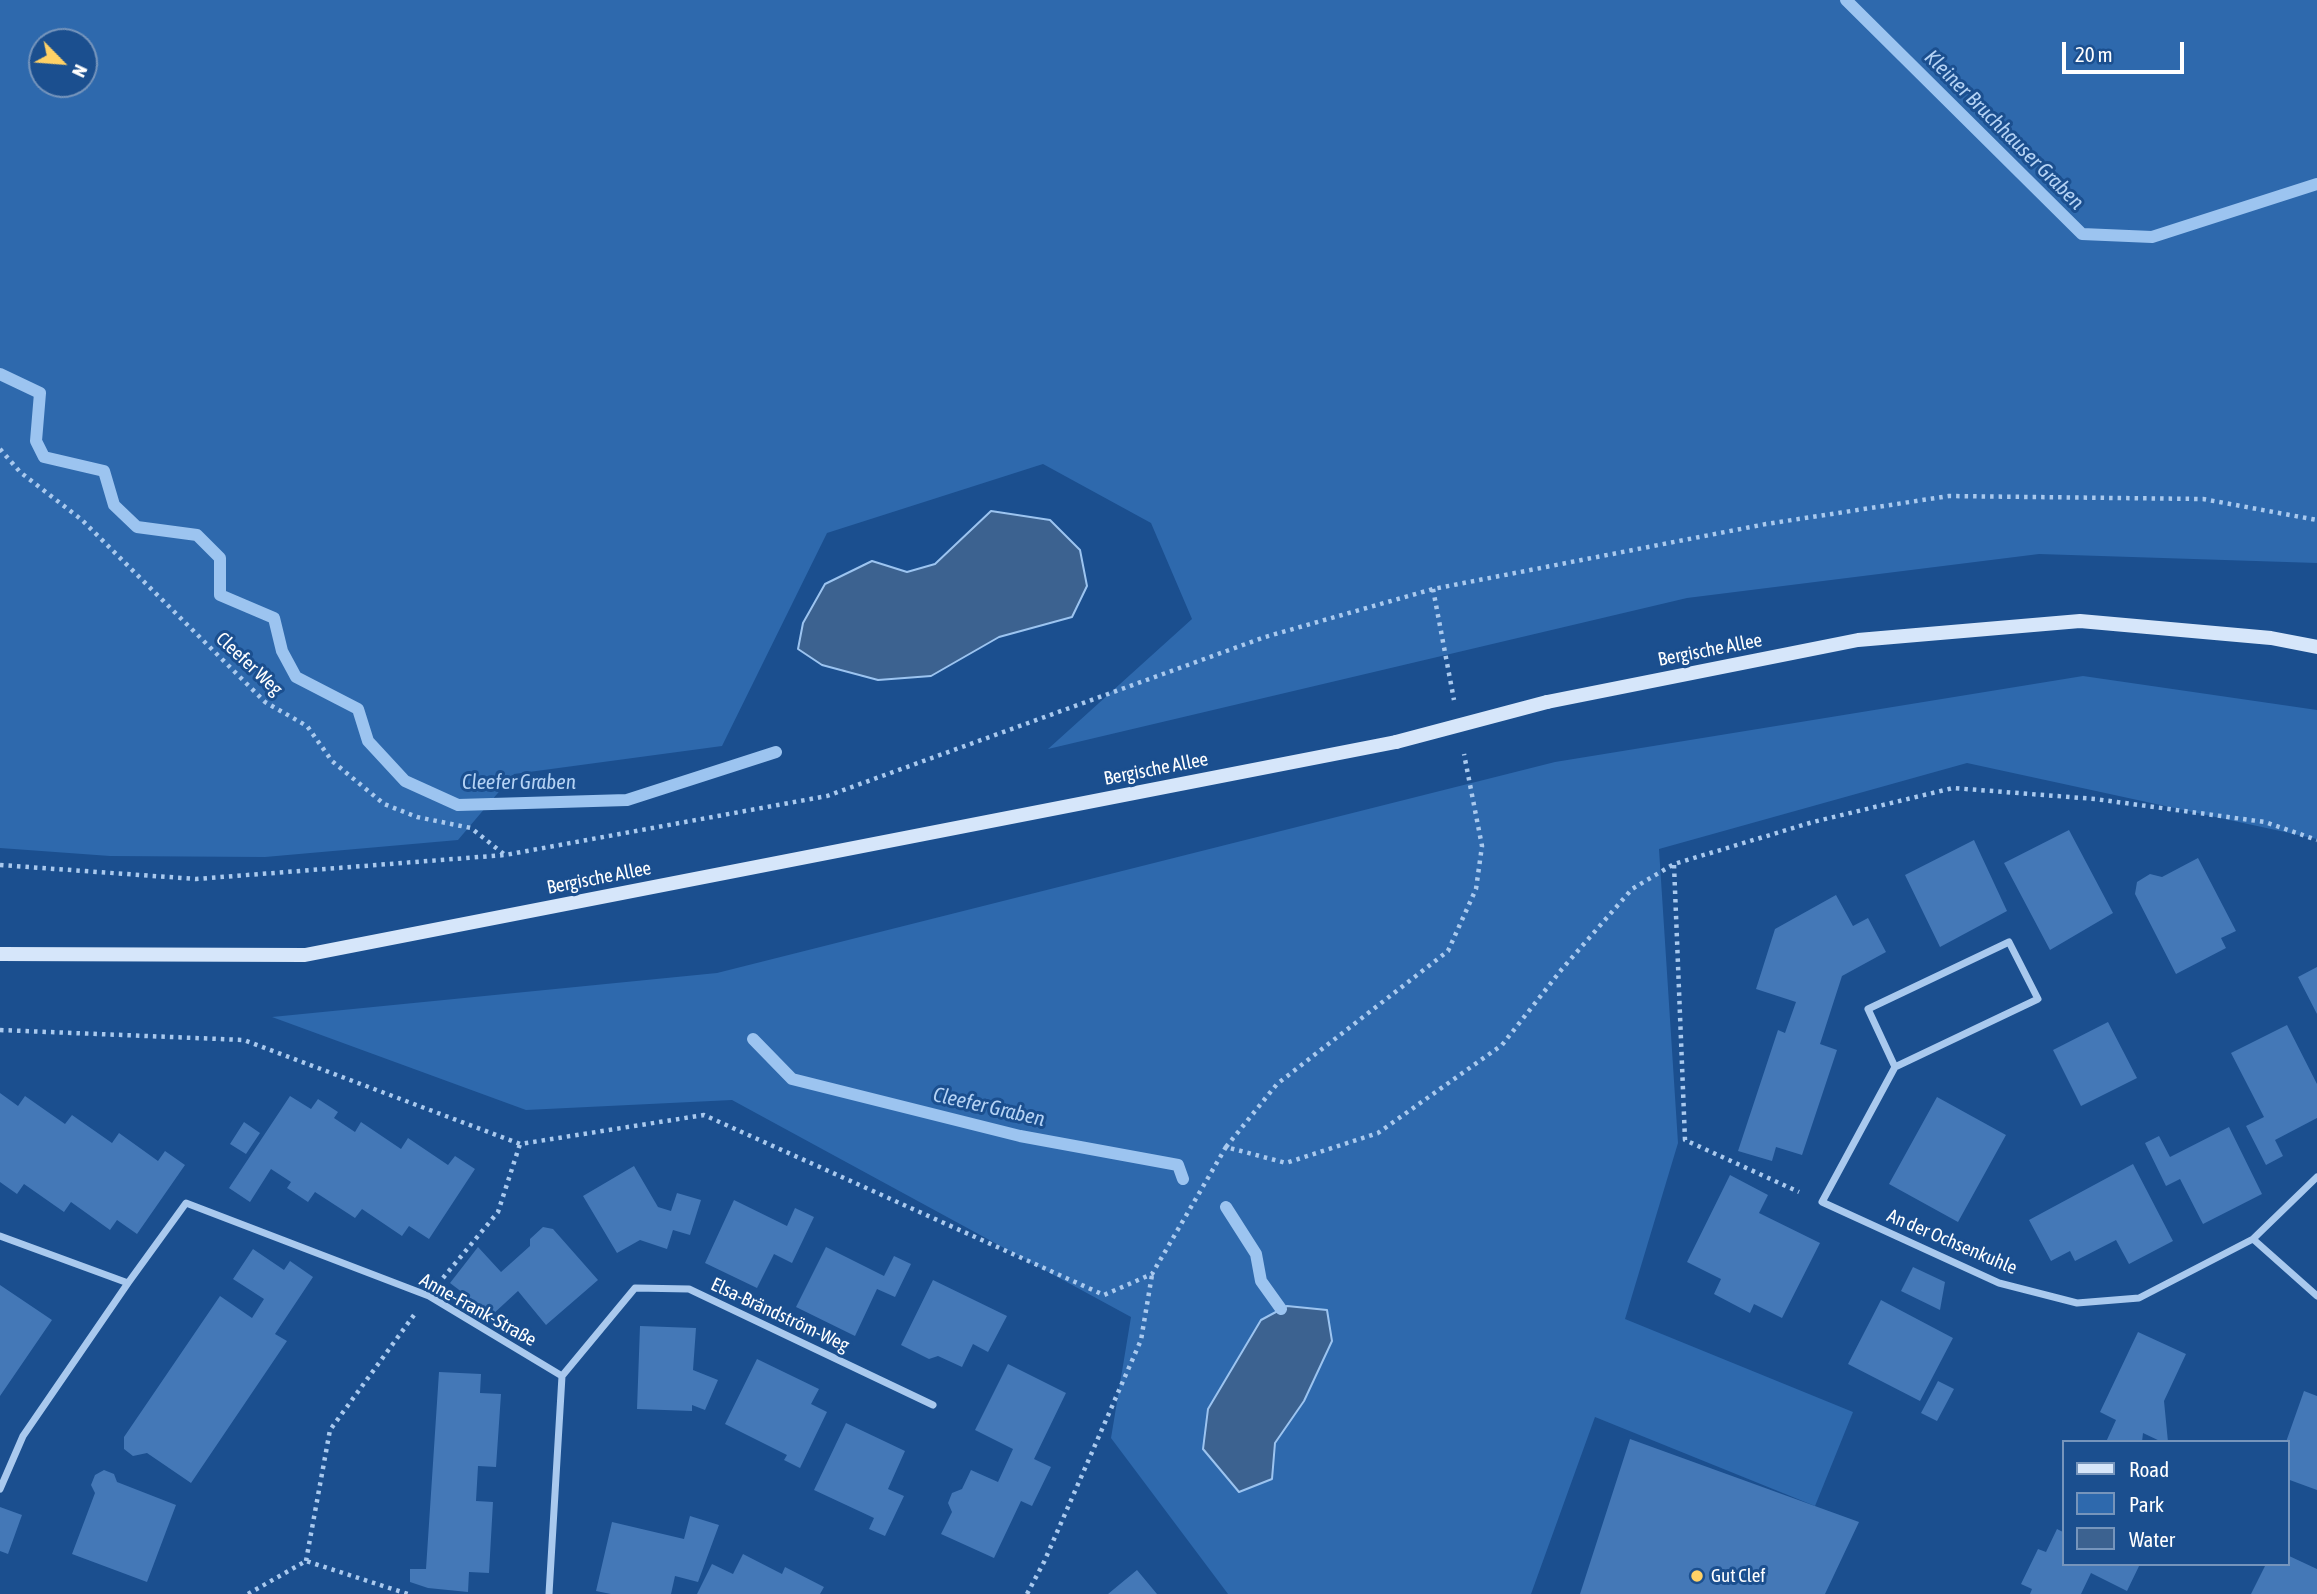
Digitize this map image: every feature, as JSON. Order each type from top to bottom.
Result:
[{"type":"main road","name":"Bergische Allee","points":[[0,954],[304,955],[1396,742],[1546,702],[1858,640],[2080,621],[2271,638],[2317,647]]},
{"type":"street","points":[[1822,1202],[1895,1067],[2038,999],[2009,942],[1868,1009],[1895,1067]]},
{"type":"street","name":"An der Ochsenkuhle","points":[[1822,1202],[1999,1283],[2077,1303],[2139,1298],[2253,1239],[2317,1177]]},
{"type":"street","name":"Anne-Frank-Straße","points":[[0,1489],[23,1436],[186,1203],[429,1296],[562,1376]]},
{"type":"street","points":[[0,1236],[128,1283]]},
{"type":"street","points":[[2253,1239],[2317,1296]]},
{"type":"street","name":"Elsa-Brändström-Weg","points":[[562,1376],[635,1288],[689,1289],[933,1405]]},
{"type":"street","points":[[549,1594],[562,1376]]},
{"type":"path","name":"Cleefer Weg","points":[[0,449],[20,471],[82,520],[265,702],[307,726],[332,761],[384,804],[417,817],[471,828],[505,855]]},
{"type":"path","points":[[0,865],[196,880],[505,855],[827,796],[1265,637],[1433,589],[1766,524],[1949,496],[2203,499],[2317,520]]},
{"type":"path","points":[[1433,589],[1456,711]]},
{"type":"path","points":[[1027,1594],[1044,1562],[1141,1340],[1152,1274],[1226,1147],[1277,1084],[1448,951],[1476,890],[1482,846],[1464,751]]},
{"type":"path","points":[[1226,1147],[1286,1163],[1378,1133],[1502,1045],[1562,969],[1632,890],[1674,864],[1813,822],[1953,788],[2095,799],[2252,820],[2317,840]]},
{"type":"path","points":[[1674,864],[1685,1140],[1822,1202]]},
{"type":"path","points":[[0,1030],[244,1040],[520,1144],[704,1115],[1104,1295],[1152,1274]]},
{"type":"path","points":[[306,1561],[330,1430],[429,1296],[498,1212],[520,1144]]},
{"type":"path","points":[[248,1594],[306,1561],[408,1594]]},
{"type":"green space","points":[[0,0],[2317,0],[2317,563],[2039,554],[1687,598],[1048,749],[1192,619],[1151,523],[1043,464],[827,533],[722,746],[514,774],[458,840],[265,857],[110,856],[0,848]]},
{"type":"green space","points":[[2083,676],[2317,710],[2317,839],[1967,763],[1659,849],[1678,1143],[1625,1319],[1853,1412],[1815,1506],[1595,1417],[1531,1594],[1228,1594],[1111,1438],[1131,1317],[732,1100],[526,1110],[272,1017],[717,973],[1555,762]]},
{"type":"water","points":[[991,511],[1050,520],[1080,550],[1087,586],[1072,617],[999,637],[931,676],[878,680],[822,665],[798,649],[803,623],[825,584],[872,561],[907,572],[935,564]]},
{"type":"water","points":[[1287,1306],[1327,1310],[1332,1341],[1304,1401],[1275,1443],[1272,1479],[1239,1492],[1203,1449],[1208,1409],[1261,1320]]},
{"type":"building","points":[[2069,830],[2113,913],[2050,950],[2004,863]]},
{"type":"building","points":[[1974,840],[2007,911],[1940,947],[1905,875]]},
{"type":"building","points":[[2198,858],[2236,931],[2221,938],[2226,948],[2176,974],[2135,894],[2137,882],[2150,874],[2162,877]]},
{"type":"building","points":[[1836,895],[1853,926],[1868,918],[1886,952],[1842,976],[1820,1044],[1837,1050],[1802,1155],[1776,1147],[1772,1161],[1738,1151],[1778,1030],[1785,1033],[1796,1002],[1756,989],[1775,929]]},
{"type":"building","points":[[2317,967],[2317,1014],[2298,977]]},
{"type":"building","points":[[2108,1022],[2137,1078],[2081,1106],[2053,1050]]},
{"type":"building","points":[[2287,1025],[2317,1084],[2317,1118],[2275,1140],[2283,1156],[2266,1165],[2246,1126],[2264,1117],[2231,1053]]},
{"type":"building","points":[[0,1093],[18,1106],[25,1096],[65,1124],[72,1115],[112,1143],[119,1133],[158,1161],[165,1151],[185,1165],[137,1234],[117,1220],[110,1230],[71,1202],[64,1212],[24,1184],[17,1194],[0,1182]]},
{"type":"building","points":[[290,1096],[311,1109],[318,1099],[338,1112],[334,1118],[355,1132],[361,1122],[401,1149],[408,1138],[448,1165],[455,1156],[475,1169],[429,1239],[409,1226],[402,1236],[362,1209],[355,1218],[315,1192],[308,1202],[287,1188],[291,1182],[271,1169],[250,1202],[229,1188]]},
{"type":"building","points":[[1937,1097],[2006,1135],[1958,1222],[1889,1184]]},
{"type":"building","points":[[244,1122],[260,1133],[246,1154],[230,1144]]},
{"type":"building","points":[[2229,1127],[2262,1194],[2203,1224],[2180,1179],[2166,1186],[2145,1143],[2159,1136],[2170,1157]]},
{"type":"building","points":[[2133,1164],[2173,1241],[2129,1264],[2116,1240],[2075,1261],[2070,1251],[2051,1261],[2029,1220]]},
{"type":"building","points":[[634,1166],[658,1207],[671,1211],[677,1193],[701,1200],[690,1235],[673,1230],[667,1249],[640,1240],[617,1253],[583,1196]]},
{"type":"building","points":[[1730,1175],[1768,1195],[1759,1213],[1820,1243],[1782,1318],[1754,1304],[1750,1313],[1714,1294],[1721,1279],[1687,1262]]},
{"type":"building","points":[[734,1200],[787,1226],[795,1208],[814,1217],[792,1263],[774,1254],[757,1288],[705,1263]]},
{"type":"building","points":[[543,1227],[553,1229],[598,1280],[546,1325],[518,1291],[492,1315],[450,1283],[478,1247],[501,1272],[530,1246],[530,1239]]},
{"type":"building","points":[[826,1247],[884,1276],[894,1256],[911,1264],[895,1297],[877,1289],[855,1336],[796,1307]]},
{"type":"building","points":[[253,1249],[284,1270],[290,1261],[313,1277],[275,1334],[287,1341],[191,1483],[147,1453],[133,1456],[124,1449],[124,1437],[220,1296],[252,1318],[264,1299],[233,1279]]},
{"type":"building","points":[[1913,1267],[1945,1282],[1940,1310],[1901,1291]]},
{"type":"building","points":[[933,1280],[1007,1316],[988,1352],[973,1344],[962,1367],[938,1356],[929,1359],[901,1345]]},
{"type":"building","points":[[0,1285],[52,1320],[0,1396]]},
{"type":"building","points":[[1881,1300],[1953,1338],[1920,1401],[1848,1364]]},
{"type":"building","points":[[640,1326],[696,1328],[693,1370],[718,1380],[705,1410],[692,1405],[692,1411],[637,1409]]},
{"type":"building","points":[[2138,1332],[2186,1354],[2164,1401],[2168,1440],[2158,1440],[2143,1433],[2142,1440],[2107,1440],[2116,1420],[2100,1412]]},
{"type":"building","points":[[757,1359],[819,1389],[811,1404],[827,1412],[800,1468],[784,1460],[787,1455],[725,1424]]},
{"type":"building","points":[[1008,1364],[1066,1393],[1034,1459],[1051,1467],[1032,1506],[1021,1501],[994,1558],[941,1534],[952,1512],[948,1503],[952,1493],[962,1489],[971,1470],[998,1482],[1013,1449],[975,1430]]},
{"type":"building","points":[[439,1372],[481,1374],[480,1393],[501,1394],[496,1467],[478,1466],[476,1501],[493,1502],[489,1573],[469,1572],[468,1592],[428,1588],[410,1582],[410,1569],[426,1569]]},
{"type":"building","points":[[1938,1381],[1954,1389],[1937,1421],[1921,1413]]},
{"type":"building","points":[[2304,1391],[2317,1396],[2317,1490],[2289,1480],[2289,1440],[2287,1440]]},
{"type":"building","points":[[846,1423],[905,1451],[888,1489],[904,1496],[885,1536],[869,1529],[874,1518],[814,1490]]},
{"type":"building","points":[[1630,1439],[1859,1522],[1825,1594],[1580,1594]]},
{"type":"building","points":[[104,1470],[114,1474],[117,1482],[176,1505],[147,1582],[72,1554],[95,1493],[91,1485],[95,1475]]},
{"type":"building","points":[[0,1507],[22,1515],[8,1554],[0,1551]]},
{"type":"building","points":[[690,1516],[719,1525],[698,1582],[675,1576],[671,1594],[611,1594],[596,1591],[612,1522],[684,1539]]},
{"type":"building","points":[[2057,1529],[2062,1532],[2062,1566],[2139,1566],[2127,1591],[2091,1573],[2081,1594],[2030,1594],[2032,1589],[2021,1584],[2038,1549],[2046,1552]]},
{"type":"building","points":[[743,1554],[782,1574],[785,1567],[824,1587],[820,1594],[697,1594],[712,1564],[733,1574]]},
{"type":"building","points":[[2289,1556],[2317,1569],[2317,1594],[2251,1594],[2265,1566],[2289,1566]]},
{"type":"building","points":[[1137,1570],[1157,1594],[1108,1594]]},
{"type":"waterway","name":"Kleiner Bruchhauser Graben","points":[[1846,0],[2082,234],[2152,237],[2317,184]]},
{"type":"waterway","name":"Cleefer Graben","points":[[0,374],[40,393],[36,441],[44,457],[104,471],[114,505],[137,527],[197,535],[220,558],[220,595],[274,618],[282,651],[296,677],[358,709],[368,741],[405,781],[458,805],[627,800],[776,752]]},
{"type":"waterway","name":"Cleefer Graben","points":[[753,1039],[792,1079],[1020,1136],[1178,1165],[1183,1179]]},
{"type":"waterway","name":"Cleefer Graben","points":[[1226,1207],[1256,1254],[1261,1281],[1281,1309]]},
{"type":"place","name":"Gut Clef","points":[[1697,1576]]}]
